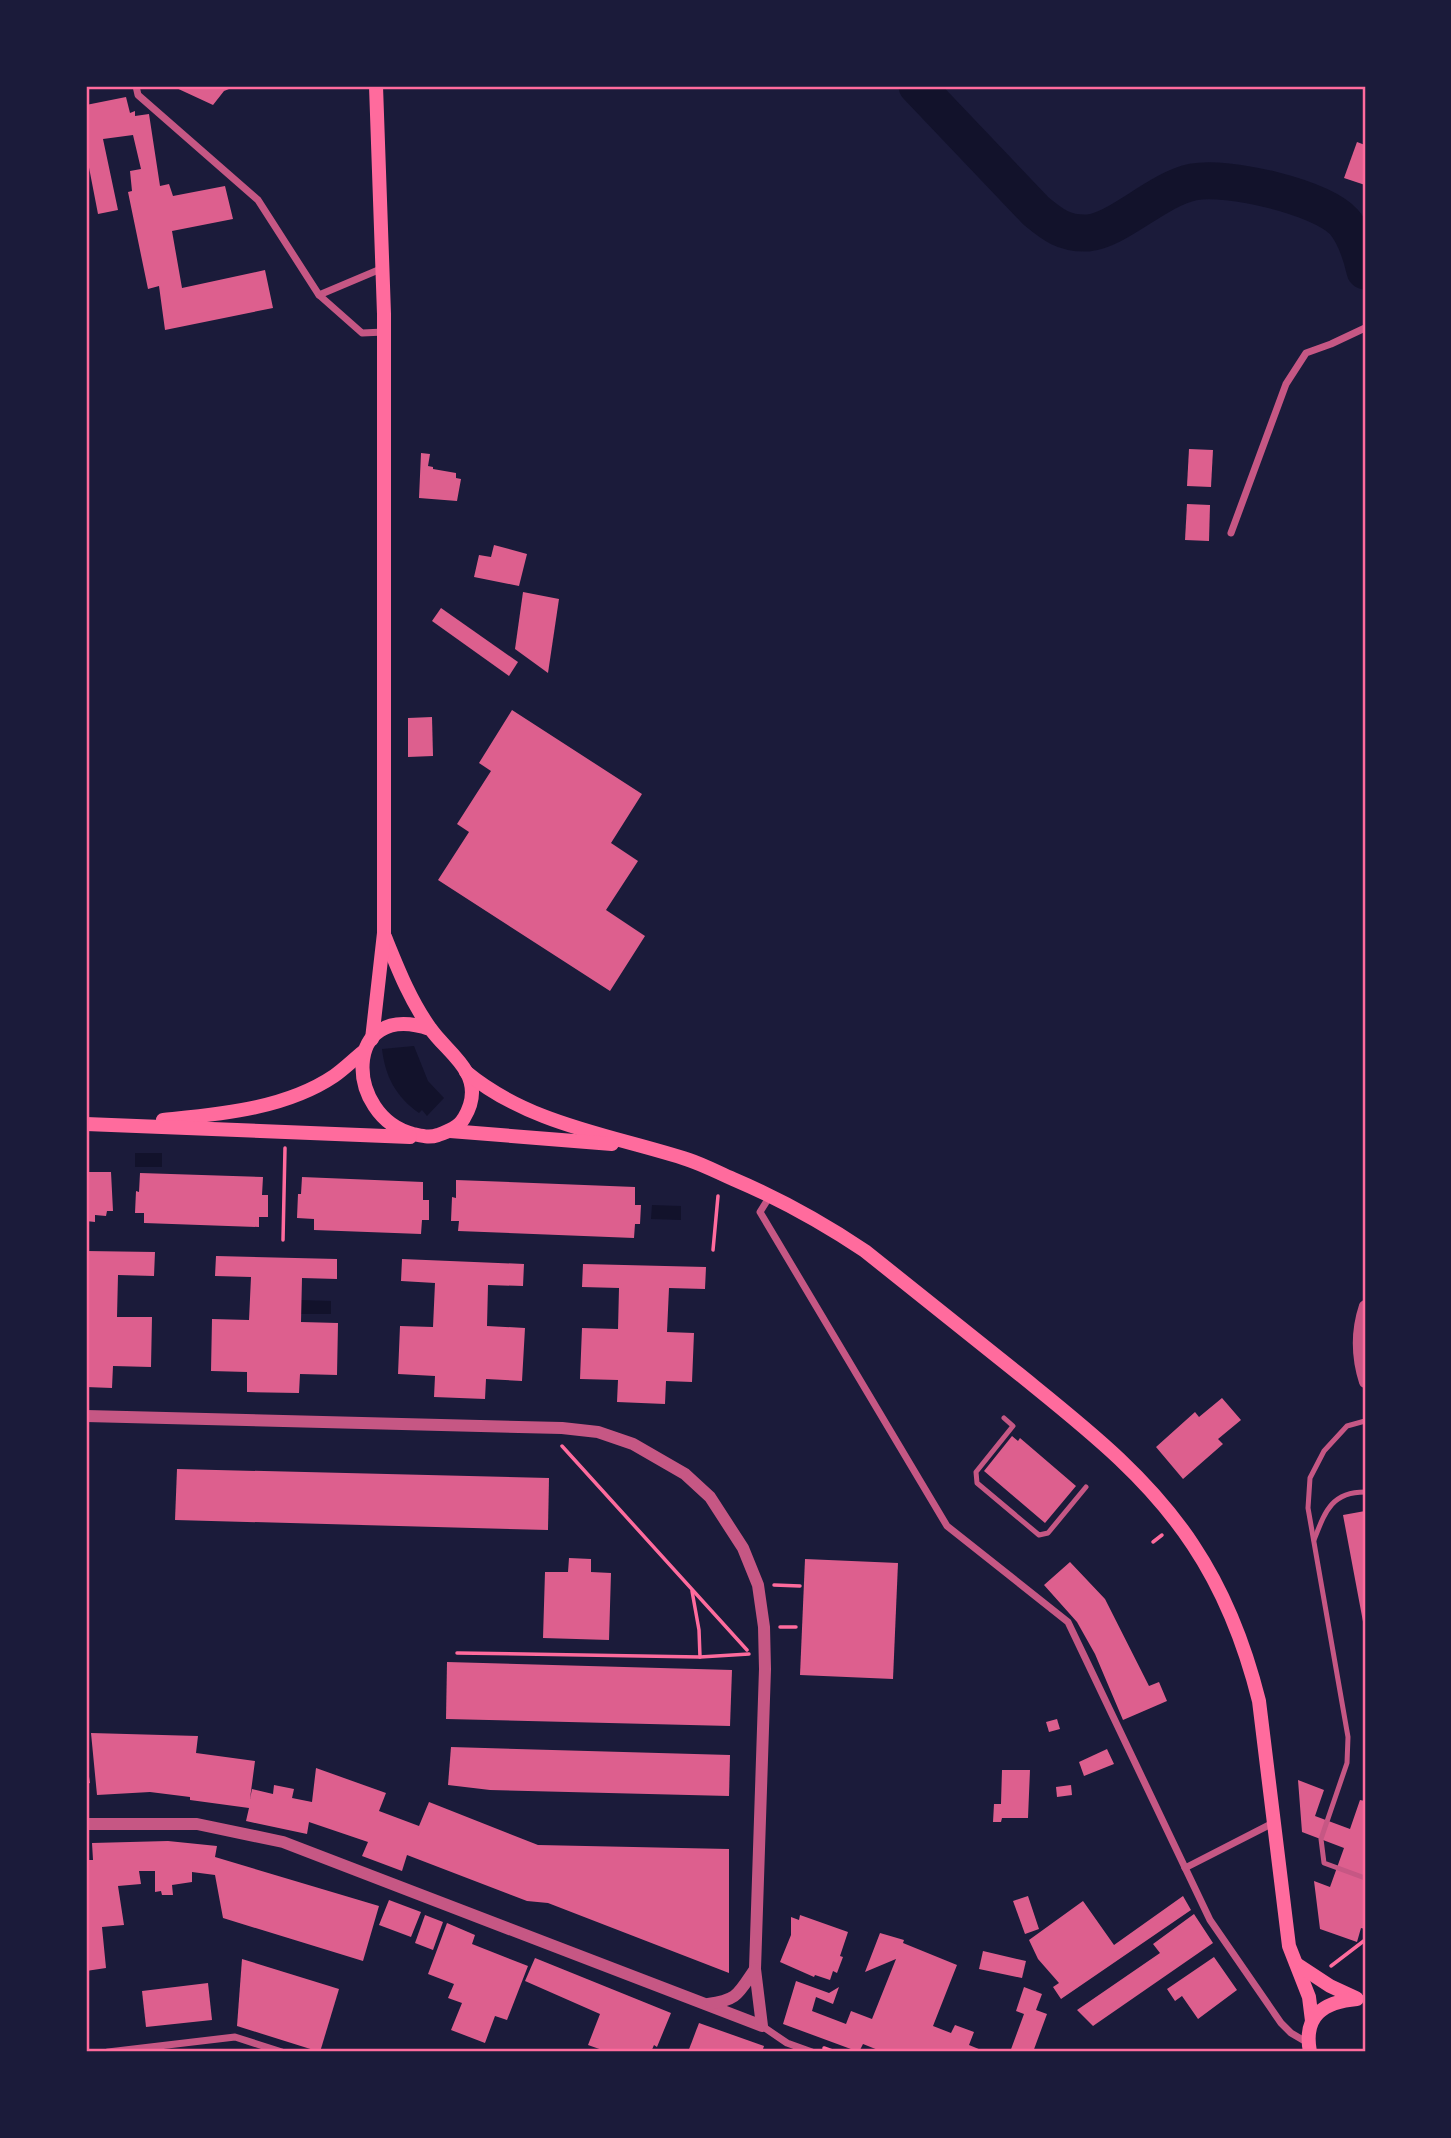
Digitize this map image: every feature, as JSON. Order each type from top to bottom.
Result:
[{"type":"main road","points":[[372,1039],[384,933],[384,332],[376,86]]},
{"type":"main road","points":[[384,933],[404,985],[430,1028],[466,1072],[488,1089],[545,1118],[691,1161],[770,1195],[830,1227],[865,1251],[1086,1428],[1150,1489],[1192,1544],[1234,1620],[1249,1661],[1259,1701],[1289,1946],[1309,1997],[1312,2021],[1310,2048]]},
{"type":"main road","points":[[113,1125],[209,1115],[288,1099],[334,1076],[363,1052],[381,1030],[397,1022],[430,1028]]},
{"type":"main road","points":[[363,1052],[362,1073],[366,1086],[370,1098],[383,1116],[401,1131],[429,1138]]},
{"type":"main road","points":[[86,1124],[429,1138],[450,1131],[462,1122],[470,1108],[473,1091],[466,1072]]},
{"type":"main road","points":[[450,1131],[638,1146]]},
{"type":"main road","points":[[1296,1964],[1330,1986],[1362,2000]]},
{"type":"main road","points":[[1312,2021],[1321,2009],[1338,2001],[1362,2000]]},
{"type":"street","points":[[136,86],[138,95],[258,200],[319,295],[362,333],[384,332]]},
{"type":"street","points":[[319,295],[383,268]]},
{"type":"street","points":[[1231,533],[1286,384],[1306,353],[1365,328]]},
{"type":"street","points":[[770,1195],[760,1212],[947,1526],[1068,1622],[1209,1920],[1281,2023],[1310,2048]]},
{"type":"street","points":[[1365,1306],[1360,1320],[1359,1350],[1360,1368],[1365,1381]]},
{"type":"street","points":[[86,1416],[550,1427],[598,1432],[633,1444],[685,1474],[710,1497],[743,1548],[758,1585],[764,1627],[765,1669],[755,1969],[762,2026]]},
{"type":"street","points":[[1185,1868],[1275,1822]]},
{"type":"street","points":[[86,1824],[197,1824],[283,1842],[762,2026],[787,2043],[812,2052]]},
{"type":"street","points":[[705,2004],[728,2002],[737,1995],[755,1969]]},
{"type":"street","points":[[108,2052],[235,2037],[282,2052]]},
{"type":"street","points":[[784,2052],[787,2043]]},
{"type":"lane","points":[[1004,1418],[1013,1426],[976,1472],[977,1483],[1039,1535],[1048,1534],[1086,1487]]},
{"type":"lane","points":[[1365,1421],[1347,1426],[1324,1451],[1310,1478],[1308,1508],[1349,1737],[1347,1763],[1321,1839],[1324,1863],[1365,1878]]},
{"type":"lane","points":[[1314,1540],[1325,1513],[1335,1500],[1353,1492],[1365,1492]]},
{"type":"path","points":[[283,1240],[285,1148]]},
{"type":"path","points":[[713,1250],[718,1196]]},
{"type":"path","points":[[457,1653],[700,1657],[751,1654],[561,1444]]},
{"type":"path","points":[[1163,1526],[1171,1536]]},
{"type":"path","points":[[1153,1542],[1162,1535]]},
{"type":"path","points":[[758,1585],[800,1586]]},
{"type":"path","points":[[692,1589],[699,1630],[700,1657]]},
{"type":"path","points":[[1331,1966],[1365,1940]]},
{"type":"shaded area","points":[[414,1046],[428,1081],[444,1098],[427,1116],[422,1110],[419,1113],[411,1107],[398,1093],[389,1077],[382,1049]]},
{"type":"shaded area","points":[[135,1153],[162,1153],[162,1167],[135,1167]]},
{"type":"shaded area","points":[[652,1205],[681,1206],[681,1220],[651,1219]]},
{"type":"shaded area","points":[[301,1300],[331,1301],[331,1314],[301,1314]]},
{"type":"building","points":[[172,86],[229,86],[229,89],[224,91],[213,105]]},
{"type":"building","points":[[126,97],[130,113],[135,111],[135,116],[149,114],[160,186],[169,184],[173,196],[225,186],[233,219],[172,231],[182,288],[265,270],[273,308],[165,330],[159,286],[148,289],[128,192],[132,191],[130,171],[141,169],[133,135],[103,139],[118,210],[98,214],[86,152],[86,105]]},
{"type":"building","points":[[1357,142],[1365,145],[1365,185],[1344,178]]},
{"type":"building","points":[[1189,449],[1213,450],[1211,487],[1187,486]]},
{"type":"building","points":[[421,453],[430,454],[428,466],[456,473],[456,478],[461,479],[457,501],[419,498]]},
{"type":"building","points":[[1187,504],[1210,505],[1209,541],[1185,540]]},
{"type":"building","points":[[494,545],[527,554],[519,586],[474,577],[479,555],[491,557]]},
{"type":"building","points":[[523,592],[559,599],[548,673],[515,649]]},
{"type":"building","points":[[441,608],[518,662],[509,676],[432,621]]},
{"type":"building","points":[[512,710],[642,794],[611,843],[638,861],[606,910],[645,936],[610,991],[438,880],[469,832],[457,824],[491,771],[479,763]]},
{"type":"building","points":[[432,717],[433,756],[408,757],[408,718]]},
{"type":"building","points":[[86,1172],[111,1172],[113,1211],[107,1211],[106,1216],[95,1215],[95,1222],[86,1221]]},
{"type":"building","points":[[140,1173],[263,1177],[262,1195],[268,1195],[268,1217],[259,1217],[259,1227],[144,1223],[144,1213],[135,1213]]},
{"type":"building","points":[[302,1177],[423,1182],[423,1200],[429,1200],[429,1220],[422,1220],[421,1234],[314,1230],[314,1219],[297,1218]]},
{"type":"building","points":[[456,1180],[635,1187],[635,1205],[641,1205],[640,1224],[635,1224],[634,1238],[458,1231],[459,1221],[451,1221],[452,1197],[456,1198]]},
{"type":"building","points":[[86,1251],[155,1252],[154,1276],[118,1275],[117,1317],[152,1317],[151,1367],[113,1366],[112,1388],[86,1387]]},
{"type":"building","points":[[216,1256],[337,1259],[337,1279],[302,1278],[301,1322],[338,1323],[337,1375],[300,1374],[299,1393],[247,1392],[247,1372],[211,1371],[212,1319],[249,1320],[251,1277],[215,1276]]},
{"type":"building","points":[[402,1259],[524,1264],[523,1286],[488,1285],[487,1326],[525,1328],[522,1381],[486,1379],[485,1399],[434,1397],[435,1376],[398,1374],[400,1326],[433,1327],[435,1283],[401,1281]]},
{"type":"building","points":[[583,1264],[706,1267],[705,1289],[669,1288],[667,1332],[694,1333],[692,1382],[666,1381],[665,1404],[617,1402],[618,1380],[580,1379],[582,1328],[618,1329],[619,1288],[582,1287]]},
{"type":"building","points":[[1222,1398],[1241,1420],[1218,1439],[1223,1444],[1183,1479],[1156,1447],[1195,1412],[1199,1417]]},
{"type":"building","points":[[1012,1436],[1018,1441],[1020,1438],[1076,1486],[1045,1523],[984,1471]]},
{"type":"building","points":[[177,1469],[549,1478],[548,1530],[175,1520]]},
{"type":"building","points":[[1365,1511],[1365,1627],[1364,1627],[1343,1515]]},
{"type":"building","points":[[569,1558],[591,1559],[591,1572],[611,1573],[609,1640],[543,1638],[545,1572],[568,1572]]},
{"type":"building","points":[[805,1559],[898,1563],[893,1679],[800,1675]]},
{"type":"building","points":[[1070,1562],[1105,1599],[1149,1686],[1159,1682],[1167,1701],[1123,1720],[1095,1654],[1077,1622],[1044,1585]]},
{"type":"building","points":[[447,1662],[732,1670],[730,1726],[446,1719]]},
{"type":"building","points":[[1057,1719],[1060,1729],[1049,1732],[1046,1722]]},
{"type":"building","points":[[91,1733],[198,1736],[196,1753],[255,1761],[250,1799],[252,1789],[273,1794],[274,1785],[294,1789],[292,1798],[312,1802],[316,1768],[386,1793],[379,1811],[419,1826],[429,1802],[538,1845],[729,1849],[729,1973],[548,1903],[527,1901],[407,1855],[402,1871],[362,1856],[368,1842],[309,1822],[307,1834],[246,1821],[249,1808],[190,1800],[190,1797],[150,1792],[97,1795]]},
{"type":"building","points":[[451,1747],[730,1755],[729,1796],[490,1790],[448,1785]]},
{"type":"building","points":[[1107,1749],[1114,1764],[1084,1776],[1079,1762]]},
{"type":"building","points":[[86,1758],[90,1783],[86,1784]]},
{"type":"building","points":[[1002,1770],[1030,1770],[1028,1818],[1002,1818],[1001,1822],[993,1822],[994,1804],[1001,1804]]},
{"type":"building","points":[[1298,1780],[1324,1790],[1315,1816],[1350,1829],[1360,1800],[1365,1801],[1365,1929],[1361,1928],[1357,1942],[1320,1929],[1314,1881],[1330,1887],[1344,1848],[1302,1832]]},
{"type":"building","points":[[1071,1785],[1072,1795],[1057,1797],[1056,1787]]},
{"type":"building","points":[[168,1841],[217,1846],[215,1857],[379,1906],[363,1961],[223,1918],[215,1875],[192,1872],[192,1882],[172,1885],[173,1895],[162,1895],[161,1891],[155,1892],[155,1871],[139,1871],[141,1884],[118,1886],[124,1925],[102,1927],[106,1968],[86,1971],[86,1955],[89,1955],[86,1935],[86,1860],[93,1860],[92,1843]]},
{"type":"building","points":[[1028,1896],[1039,1929],[1025,1934],[1013,1901]]},
{"type":"building","points":[[1183,1896],[1191,1910],[1061,1999],[1053,1987],[1059,1983],[1038,1959],[1029,1940],[1083,1901],[1114,1945]]},
{"type":"building","points":[[389,1900],[421,1912],[411,1937],[379,1925]]},
{"type":"building","points":[[1194,1914],[1213,1943],[1093,2026],[1077,2010],[1160,1953],[1153,1944]]},
{"type":"building","points":[[425,1915],[443,1922],[433,1950],[415,1943]]},
{"type":"building","points":[[800,1915],[848,1932],[837,1973],[833,1971],[830,1980],[815,1975],[814,1977],[780,1962],[791,1935],[791,1917],[799,1920]]},
{"type":"building","points":[[447,1923],[475,1935],[472,1944],[528,1966],[507,2020],[495,2016],[485,2043],[451,2030],[462,2003],[448,1998],[454,1984],[428,1974]]},
{"type":"building","points":[[880,1933],[904,1940],[903,1943],[957,1965],[933,2026],[951,2033],[955,2025],[974,2032],[969,2045],[986,2052],[883,2052],[863,2044],[859,2052],[783,2024],[796,1981],[829,1993],[839,1987],[833,2004],[816,1997],[812,2011],[846,2024],[851,2011],[872,2019],[896,1959],[865,1972]]},
{"type":"building","points":[[983,1951],[1026,1961],[1022,1978],[979,1969]]},
{"type":"building","points":[[1214,1957],[1237,1990],[1198,2019],[1182,1996],[1175,2001],[1167,1989]]},
{"type":"building","points":[[535,1958],[671,2013],[657,2047],[654,2045],[651,2052],[608,2052],[588,2045],[600,2014],[525,1981]]},
{"type":"building","points":[[242,1959],[339,1989],[320,2052],[237,2026]]},
{"type":"building","points":[[208,1983],[212,2020],[146,2027],[142,1991]]},
{"type":"building","points":[[1024,1987],[1042,1994],[1036,2010],[1047,2014],[1033,2052],[1010,2052],[1024,2014],[1016,2011]]},
{"type":"building","points":[[699,2023],[764,2046],[762,2052],[688,2052]]},
{"type":"waterway","points":[[917,86],[1036,211],[1065,230],[1080,233],[1099,231],[1166,193],[1193,182],[1250,185],[1295,197],[1332,213],[1344,222],[1351,233],[1365,271]]}]
